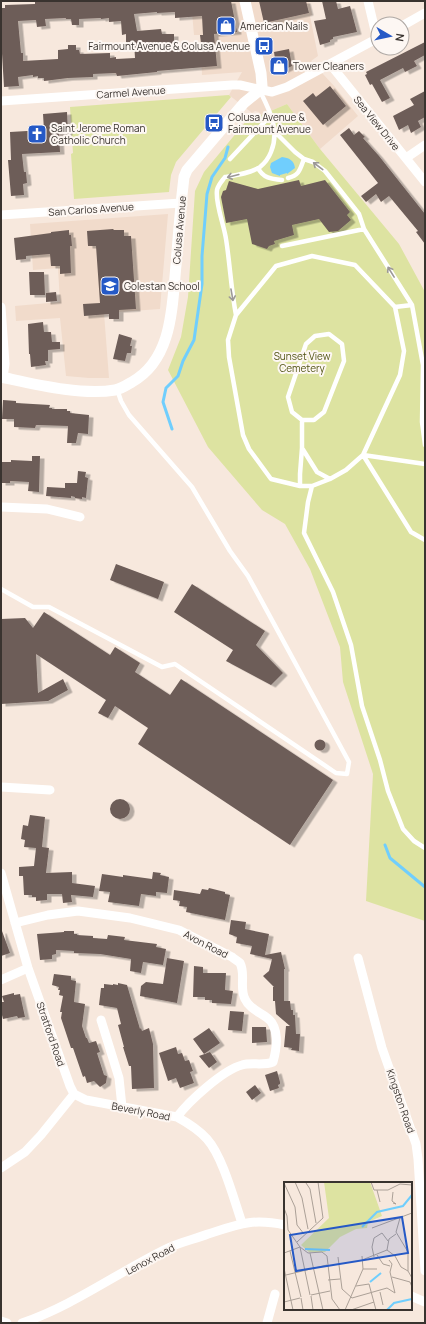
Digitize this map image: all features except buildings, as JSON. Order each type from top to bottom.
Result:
[{"type":"street","points":[[245,1],[262,77],[262,86],[260,90],[272,92],[280,90],[370,42]]},
{"type":"street","points":[[368,1],[372,16]]},
{"type":"street","points":[[410,21],[425,13]]},
{"type":"street","name":"Sea View Drive","points":[[330,64],[425,182]]},
{"type":"street","name":"Carmel Avenue","points":[[1,101],[232,85],[240,85],[260,90]]},
{"type":"street","name":"Colusa Avenue","points":[[2,377],[29,383],[82,391],[102,391],[117,389],[136,380],[145,373],[156,358],[164,342],[171,317],[184,177],[192,163],[244,103],[260,90]]},
{"type":"street","points":[[406,158],[425,145]]},
{"type":"street","name":"San Carlos Avenue","points":[[1,215],[181,203]]},
{"type":"street","points":[[1,307],[5,364],[2,377]]},
{"type":"street","points":[[1,507],[47,509],[80,517]]},
{"type":"street","points":[[1,787],[50,790]]},
{"type":"street","name":"Stratford Road","points":[[1,873],[28,968],[74,1094]]},
{"type":"street","name":"Avon Road","points":[[15,924],[48,915],[78,911],[130,918],[179,930],[232,957],[240,963],[242,972],[242,991],[245,1000],[254,1009],[273,1022],[276,1030],[273,1062],[268,1064],[247,1064],[236,1067],[208,1086],[185,1106],[177,1117]]},
{"type":"street","name":"Kingston Road","points":[[358,958],[382,1048],[416,1144],[425,1271]]},
{"type":"street","points":[[1,980],[28,968]]},
{"type":"street","points":[[101,1020],[119,1078],[122,1107]]},
{"type":"street","points":[[1,1168],[25,1152],[42,1135],[74,1094]]},
{"type":"street","name":"Beverly Road","points":[[74,1094],[86,1100],[177,1117],[200,1132],[214,1149],[220,1160],[242,1223]]},
{"type":"street","name":"Lenox Road","points":[[22,1323],[36,1318],[91,1290],[167,1248],[184,1241],[242,1223],[263,1221],[284,1226]]},
{"type":"street","points":[[267,1323],[275,1294]]},
{"type":"street","points":[[412,1296],[425,1302]]},
{"type":"street","points":[[1,1321],[7,1323]]},
{"type":"lane","points":[[236,315],[231,290],[226,238],[219,208],[217,190],[225,177],[258,168],[266,162],[271,154],[276,133],[271,115],[260,90]]},
{"type":"lane","points":[[230,159],[271,115]]},
{"type":"lane","points":[[276,133],[304,159],[313,162],[325,171],[359,214],[364,229],[412,305],[422,365],[422,422],[425,445]]},
{"type":"lane","points":[[288,178],[294,177],[299,172],[304,159]]},
{"type":"lane","points":[[258,168],[261,174],[269,178],[282,180]]},
{"type":"lane","points":[[282,246],[364,229]]},
{"type":"lane","points":[[312,256],[355,265],[395,307],[404,350],[400,375],[363,455],[346,470],[330,479],[312,486],[300,486],[271,479],[249,450],[243,435],[229,357],[228,340],[236,315],[276,266],[312,256]]},
{"type":"lane","points":[[395,307],[412,305]]},
{"type":"lane","points":[[329,334],[342,344],[344,361],[324,412],[314,420],[302,420],[292,412],[288,397],[306,344],[315,336],[329,334]]},
{"type":"lane","points":[[1,589],[33,607],[49,607],[162,667],[175,664],[336,773],[347,774],[349,762],[248,576],[230,551],[192,487],[129,415],[121,401],[117,389]]},
{"type":"lane","points":[[300,486],[302,420]]},
{"type":"lane","points":[[302,448],[317,472],[330,479]]},
{"type":"lane","points":[[363,455],[425,464]]},
{"type":"lane","points":[[363,455],[411,532],[425,540]]},
{"type":"lane","points":[[312,486],[305,519],[304,533],[333,592],[351,645],[362,706],[391,798],[403,830],[414,841],[425,848]]},
{"type":"shaded area","points":[[191,1],[309,1],[312,15],[310,16],[318,56],[311,61],[335,87],[358,116],[320,149],[287,104],[261,115],[259,112],[255,111],[252,113],[229,95],[242,72],[202,75],[200,35],[194,35]]},
{"type":"shaded area","name":"Golestan School","points":[[168,214],[160,309],[104,313],[109,378],[66,376],[60,318],[16,321],[15,306],[60,302],[58,268],[33,270],[30,224]]},
{"type":"green space","points":[[229,95],[231,97],[176,162],[171,175],[169,192],[74,199],[70,107]]},
{"type":"green space","name":"Sunset View Cemetery","points":[[287,104],[320,149],[399,244],[425,292],[425,921],[366,901],[373,774],[343,682],[340,647],[310,569],[285,524],[262,510],[208,447],[168,370],[181,337],[188,297],[195,191],[204,172],[252,114],[261,115]]},
{"type":"water","points":[[282,157],[291,160],[294,163],[295,168],[287,174],[280,176],[272,173],[270,167],[271,163]]},
{"type":"waterway","points":[[172,429],[163,402],[166,388],[178,376],[183,361],[194,340],[202,284],[202,256],[207,194],[212,177],[225,158],[228,147]]},
{"type":"waterway","points":[[385,845],[390,858],[425,887]]},
{"type":"place","name":"American Nails","points":[[226,26]]},
{"type":"place","name":"Fairmount Avenue & Colusa Avenue","points":[[264,46]]},
{"type":"place","name":"Tower Cleaners","points":[[279,66]]},
{"type":"place","name":"Colusa Avenue & Fairmount Avenue","points":[[214,123]]},
{"type":"place","name":"Saint Jerome Roman Catholic Church","points":[[37,134]]},
{"type":"place","name":"Golestan School","points":[[110,286]]}]
